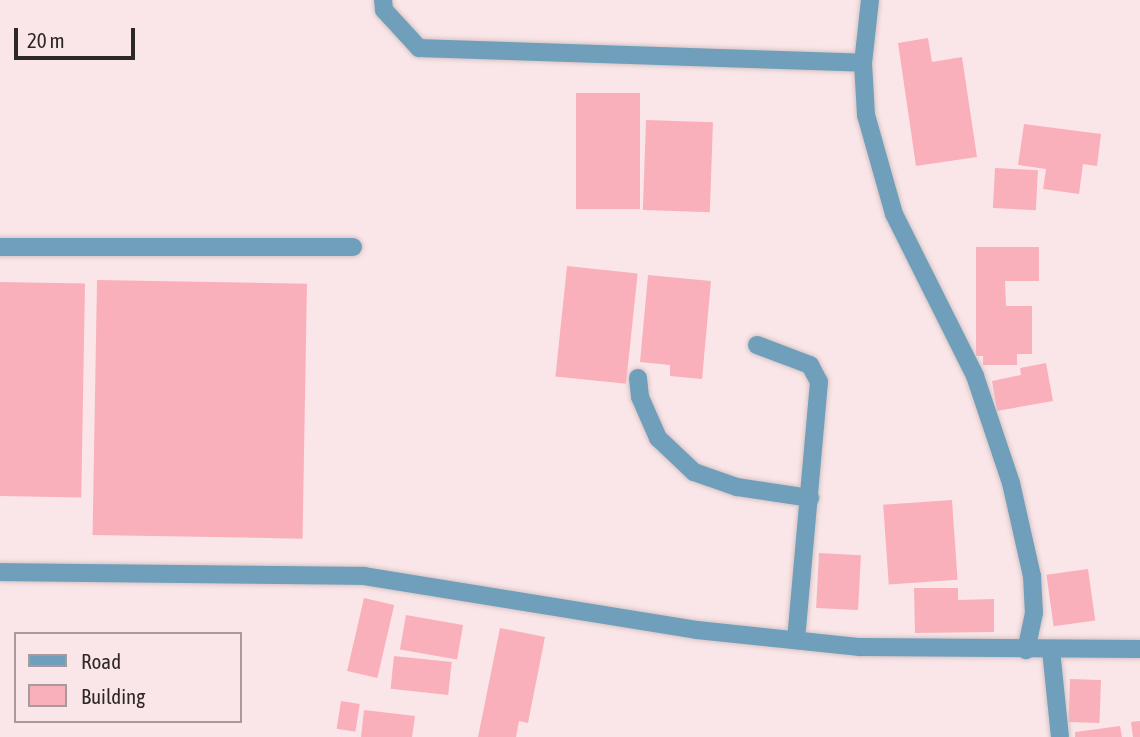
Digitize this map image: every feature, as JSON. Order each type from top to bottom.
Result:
[{"type":"street","points":[[383,0],[384,10],[419,48],[863,63]]},
{"type":"street","points":[[870,0],[863,63],[866,115],[894,214],[975,376],[1011,483],[1032,576],[1034,613],[1026,650]]},
{"type":"street","points":[[0,247],[354,247]]},
{"type":"street","points":[[757,345],[810,365],[819,382],[796,640]]},
{"type":"street","points":[[638,378],[640,397],[658,438],[694,472],[737,487],[810,498]]},
{"type":"street","points":[[0,572],[364,576],[696,630],[860,648],[1140,649]]},
{"type":"street","points":[[1051,650],[1060,737]]},
{"type":"building","points":[[928,38],[932,62],[962,57],[977,157],[916,166],[898,43]]},
{"type":"building","points":[[576,93],[640,93],[640,209],[576,209]]},
{"type":"building","points":[[646,120],[713,122],[710,212],[643,210]]},
{"type":"building","points":[[1024,124],[1101,134],[1097,166],[1083,164],[1079,194],[1043,189],[1046,169],[1018,165]]},
{"type":"building","points":[[995,168],[1038,170],[1036,210],[993,208]]},
{"type":"building","points":[[976,247],[1039,247],[1039,281],[1005,281],[1006,306],[1032,306],[1032,354],[1017,354],[1017,365],[983,365],[983,356],[976,356]]},
{"type":"building","points":[[567,266],[638,273],[626,384],[555,376]]},
{"type":"building","points":[[648,275],[711,281],[702,379],[670,376],[670,365],[640,362]]},
{"type":"building","points":[[97,280],[307,284],[303,539],[93,535]]},
{"type":"building","points":[[0,282],[85,283],[81,497],[0,496]]},
{"type":"building","points":[[1046,363],[1053,401],[997,411],[992,381],[1021,375],[1020,368]]},
{"type":"building","points":[[952,500],[958,580],[889,585],[883,505]]},
{"type":"building","points":[[819,553],[861,555],[858,610],[816,608]]},
{"type":"building","points":[[1088,569],[1095,620],[1054,626],[1046,575]]},
{"type":"building","points":[[914,588],[958,588],[958,600],[994,599],[994,632],[915,633]]},
{"type":"building","points":[[364,598],[394,605],[377,678],[347,671]]},
{"type":"building","points":[[406,615],[463,625],[457,660],[400,649]]},
{"type":"building","points":[[500,628],[545,637],[528,723],[519,721],[516,737],[478,737]]},
{"type":"building","points":[[394,656],[452,662],[448,695],[391,689]]},
{"type":"building","points":[[1070,679],[1101,680],[1099,723],[1068,722]]},
{"type":"building","points":[[341,701],[360,704],[355,732],[337,729]]},
{"type":"building","points":[[364,710],[415,716],[412,737],[361,737]]},
{"type":"building","points":[[1140,721],[1140,737],[1133,737],[1131,722]]},
{"type":"building","points":[[1120,726],[1122,737],[1075,737],[1075,732]]}]
